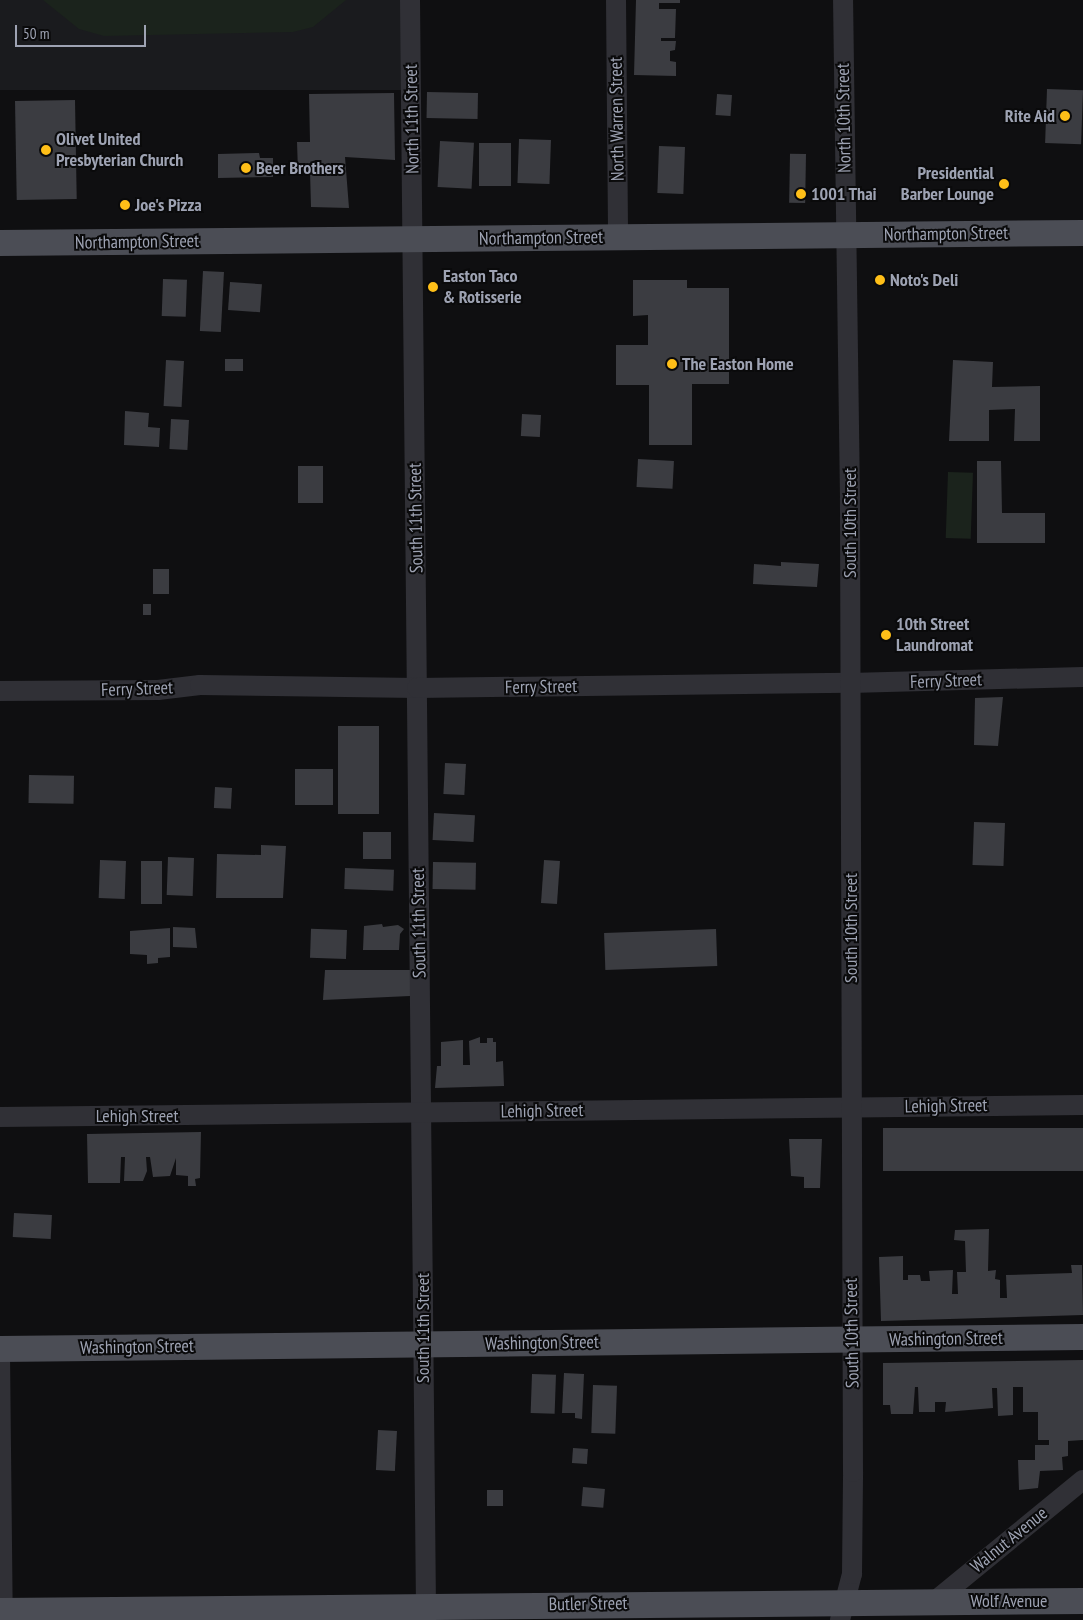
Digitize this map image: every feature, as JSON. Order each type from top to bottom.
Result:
[{"type":"main road","name":"Northampton Street","points":[[0,243],[1083,233]]},
{"type":"main road","name":"Washington Street","points":[[0,1349],[1083,1337]]},
{"type":"main road","name":"Butler Street","points":[[2,1614],[426,1606],[644,1612],[842,1611],[935,1600]]},
{"type":"main road","name":"Wolf Avenue","points":[[935,1600],[1083,1601]]},
{"type":"street","name":"North 11th Street","points":[[410,0],[413,239]]},
{"type":"street","name":"North Warren Street","points":[[616,0],[618,237]]},
{"type":"street","name":"North 10th Street","points":[[843,0],[845,235]]},
{"type":"street","name":"South 10th Street","points":[[842,1611],[852,1574],[850,498],[845,235]]},
{"type":"street","name":"South 11th Street","points":[[413,239],[426,1606]]},
{"type":"street","name":"Ferry Street","points":[[0,692],[158,690],[200,685],[417,688],[850,683],[1083,677]]},
{"type":"street","name":"Lehigh Street","points":[[0,1117],[1083,1105]]},
{"type":"street","points":[[0,1353],[2,1614]]},
{"type":"street","name":"Walnut Avenue","points":[[935,1600],[1083,1480]]},
{"type":"shaded area","points":[[0,0],[408,0],[408,90],[0,90]]},
{"type":"shaded area","points":[[43,0],[346,0],[313,27],[293,32],[104,36],[79,29]]},
{"type":"shaded area","points":[[948,472],[973,473],[971,539],[946,538]]},
{"type":"building","points":[[636,0],[680,0],[680,3],[659,3],[659,9],[676,9],[675,38],[661,38],[661,41],[676,41],[675,50],[670,51],[670,61],[676,62],[676,76],[634,75]]},
{"type":"building","name":"Rite Aid","points":[[1047,89],[1083,90],[1081,144],[1045,143]]},
{"type":"building","points":[[427,92],[478,93],[478,119],[427,118]]},
{"type":"building","points":[[394,93],[395,160],[345,157],[349,208],[311,207],[310,171],[298,172],[297,142],[310,142],[309,94]]},
{"type":"building","points":[[717,94],[732,95],[730,116],[716,115]]},
{"type":"building","name":"Olivet United Presbyterian Church","points":[[75,100],[77,199],[17,200],[15,101]]},
{"type":"building","points":[[519,139],[551,140],[549,184],[517,183]]},
{"type":"building","points":[[440,141],[474,143],[472,189],[438,187]]},
{"type":"building","points":[[479,143],[511,143],[511,186],[479,186]]},
{"type":"building","points":[[659,146],[685,147],[683,194],[657,193]]},
{"type":"building","name":"Beer Brothers","points":[[259,153],[260,158],[273,158],[273,177],[218,178],[218,154]]},
{"type":"building","points":[[790,154],[806,154],[805,203],[789,203]]},
{"type":"building","points":[[203,271],[224,272],[221,332],[200,331]]},
{"type":"building","points":[[163,279],[187,280],[186,317],[162,316]]},
{"type":"building","name":"The Easton Home","points":[[633,280],[687,280],[687,288],[729,288],[729,384],[692,384],[692,445],[649,445],[649,385],[616,385],[616,345],[648,345],[648,315],[633,316]]},
{"type":"building","points":[[230,282],[262,284],[260,312],[228,310]]},
{"type":"building","points":[[225,359],[243,359],[243,371],[225,371]]},
{"type":"building","points":[[166,360],[184,361],[182,407],[164,406]]},
{"type":"building","points":[[953,360],[993,362],[992,387],[1040,386],[1040,441],[1014,441],[1015,409],[989,410],[989,441],[949,441]]},
{"type":"building","points":[[125,411],[149,413],[148,427],[160,428],[159,447],[124,445]]},
{"type":"building","points":[[522,414],[541,415],[540,437],[521,436]]},
{"type":"building","points":[[171,419],[189,420],[187,450],[169,449]]},
{"type":"building","points":[[638,459],[674,461],[672,489],[637,487]]},
{"type":"building","points":[[977,461],[1001,461],[1002,513],[1045,513],[1045,543],[977,543]]},
{"type":"building","points":[[298,466],[323,466],[323,503],[298,503]]},
{"type":"building","points":[[781,562],[819,564],[817,587],[753,584],[754,564],[781,566]]},
{"type":"building","points":[[153,569],[169,569],[169,594],[153,594]]},
{"type":"building","points":[[143,604],[151,604],[151,615],[143,615]]},
{"type":"building","points":[[1003,697],[998,746],[974,745],[975,698]]},
{"type":"building","points":[[338,726],[379,726],[379,814],[338,814]]},
{"type":"building","points":[[445,763],[466,764],[464,795],[443,794]]},
{"type":"building","points":[[295,769],[333,769],[333,805],[295,805]]},
{"type":"building","points":[[29,775],[74,776],[74,804],[29,803]]},
{"type":"building","points":[[215,787],[232,788],[231,809],[214,808]]},
{"type":"building","points":[[434,813],[475,815],[474,842],[433,840]]},
{"type":"building","points":[[974,822],[1005,823],[1003,866],[972,865]]},
{"type":"building","points":[[363,832],[391,832],[391,859],[363,859]]},
{"type":"building","points":[[261,845],[286,846],[283,898],[216,898],[217,854],[261,855]]},
{"type":"building","points":[[168,857],[194,858],[193,896],[167,895]]},
{"type":"building","points":[[100,860],[126,861],[125,899],[99,898]]},
{"type":"building","points":[[544,860],[560,861],[557,904],[541,903]]},
{"type":"building","points":[[141,861],[162,861],[162,904],[141,904]]},
{"type":"building","points":[[433,862],[476,863],[476,890],[433,889]]},
{"type":"building","points":[[345,868],[394,870],[393,891],[344,889]]},
{"type":"building","points":[[382,924],[383,927],[398,925],[404,929],[400,934],[399,950],[363,950],[364,926]]},
{"type":"building","points":[[173,927],[195,928],[197,948],[173,947]]},
{"type":"building","points":[[170,928],[170,957],[158,958],[158,963],[147,964],[147,955],[130,954],[130,931]]},
{"type":"building","points":[[311,929],[347,930],[346,959],[310,958]]},
{"type":"building","points":[[716,929],[717,966],[605,970],[604,933]]},
{"type":"building","points":[[325,970],[410,970],[410,996],[323,1000]]},
{"type":"building","points":[[480,1037],[480,1043],[487,1043],[487,1038],[493,1038],[493,1042],[496,1042],[496,1062],[503,1061],[504,1086],[435,1088],[437,1066],[441,1066],[441,1042],[463,1040],[463,1065],[470,1065],[469,1041]]},
{"type":"building","points":[[883,1128],[1083,1128],[1083,1171],[883,1171]]},
{"type":"building","points":[[201,1132],[200,1178],[195,1179],[196,1186],[188,1186],[188,1176],[176,1175],[176,1158],[170,1176],[153,1177],[150,1157],[146,1157],[147,1171],[143,1181],[124,1181],[125,1157],[121,1157],[120,1183],[88,1183],[87,1134]]},
{"type":"building","points":[[789,1139],[822,1139],[820,1188],[804,1188],[804,1177],[791,1176]]},
{"type":"building","points":[[14,1213],[52,1215],[51,1239],[13,1237]]},
{"type":"building","points":[[989,1229],[988,1271],[996,1270],[995,1279],[1000,1280],[1000,1298],[1007,1298],[1006,1275],[1072,1273],[1071,1265],[1082,1265],[1083,1315],[881,1321],[879,1257],[903,1256],[903,1280],[908,1280],[908,1275],[920,1275],[921,1281],[930,1281],[929,1271],[953,1270],[952,1294],[958,1294],[957,1272],[966,1272],[965,1241],[954,1240],[955,1230]]},
{"type":"building","points":[[1083,1360],[1083,1440],[1068,1441],[1068,1456],[1062,1457],[1063,1470],[1040,1471],[1038,1488],[1019,1490],[1018,1460],[1035,1460],[1035,1445],[1049,1445],[1049,1440],[1038,1440],[1038,1412],[1023,1412],[1023,1387],[1013,1387],[1013,1415],[998,1416],[997,1388],[992,1388],[993,1408],[945,1412],[946,1402],[935,1402],[935,1412],[919,1412],[918,1387],[915,1387],[913,1414],[891,1414],[890,1405],[883,1405],[883,1363]]},
{"type":"building","points":[[564,1373],[584,1374],[582,1419],[575,1418],[575,1413],[562,1413]]},
{"type":"building","points":[[532,1374],[556,1375],[555,1414],[531,1413]]},
{"type":"building","points":[[593,1385],[617,1386],[615,1434],[591,1433]]},
{"type":"building","points":[[378,1430],[397,1431],[395,1471],[376,1470]]},
{"type":"building","points":[[573,1448],[588,1449],[587,1464],[572,1463]]},
{"type":"building","points":[[583,1487],[605,1489],[603,1508],[581,1506]]},
{"type":"building","points":[[487,1490],[503,1490],[503,1506],[487,1506]]},
{"type":"place","name":"Rite Aid","points":[[1065,116]]},
{"type":"place","name":"Olivet United Presbyterian Church","points":[[46,150]]},
{"type":"place","name":"Beer Brothers","points":[[246,168]]},
{"type":"place","name":"Presidential Barber Lounge","points":[[1004,184]]},
{"type":"place","name":"1001 Thai","points":[[801,194]]},
{"type":"place","name":"Joe's Pizza","points":[[125,205]]},
{"type":"place","name":"Noto's Deli","points":[[880,280]]},
{"type":"place","name":"Easton Taco & Rotisserie","points":[[433,287]]},
{"type":"place","name":"The Easton Home","points":[[672,364]]},
{"type":"place","name":"10th Street Laundromat","points":[[886,635]]}]
